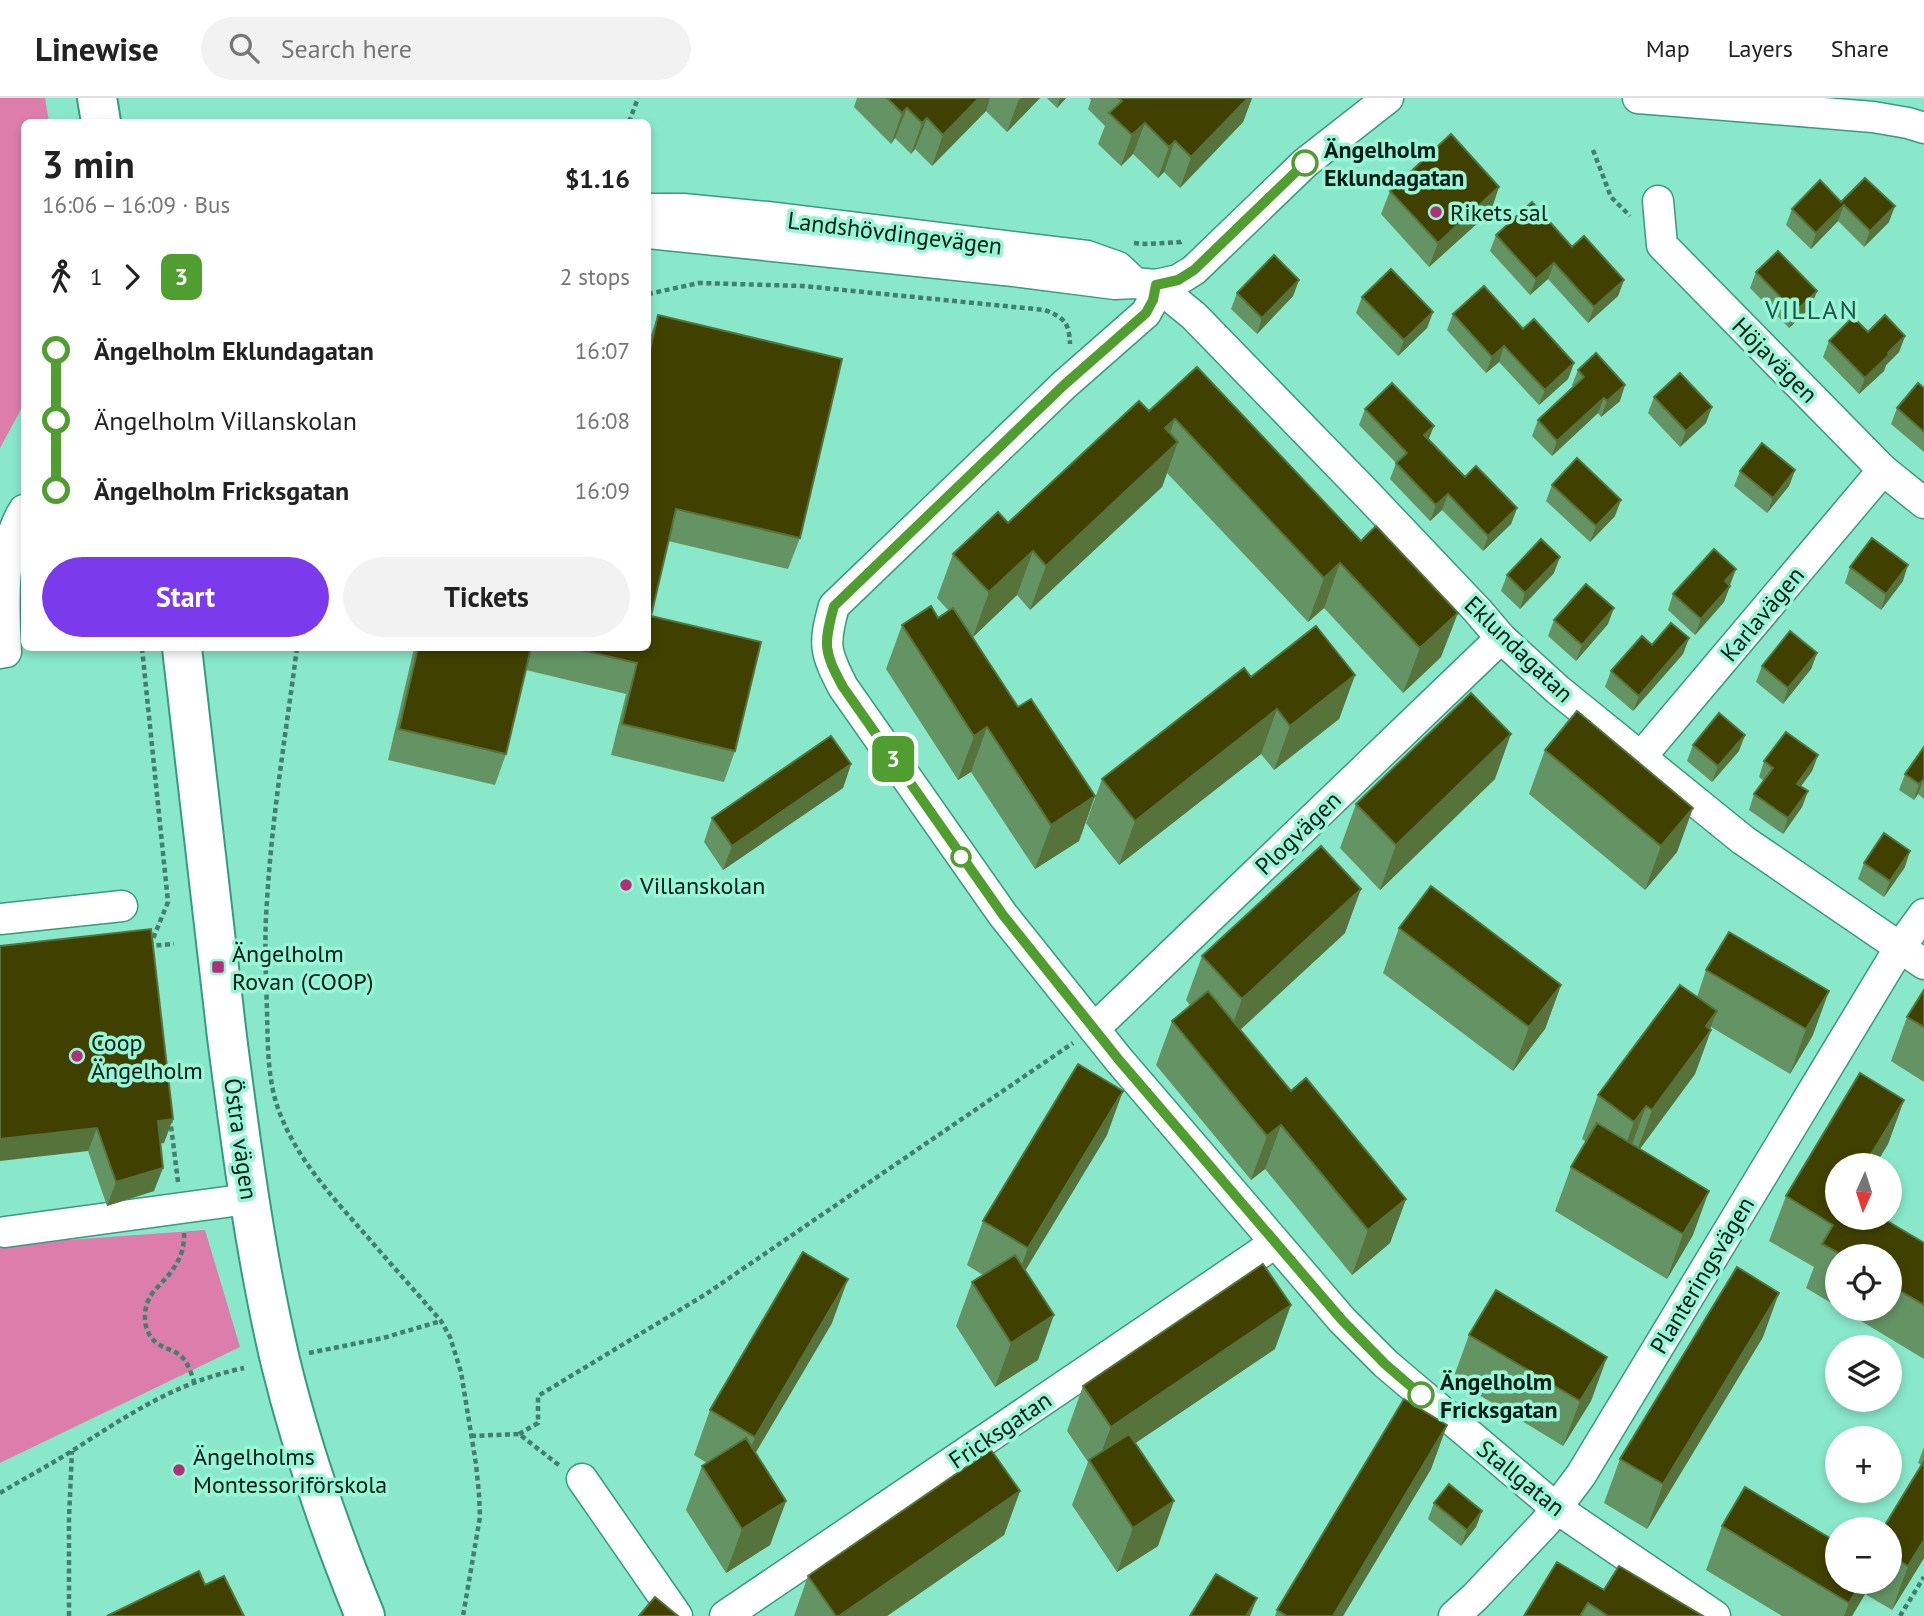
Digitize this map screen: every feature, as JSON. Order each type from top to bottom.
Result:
[{"type":"main road","points":[[97,98],[100,119]]},
{"type":"main road","name":"Östra vägen","points":[[182,651],[218,967],[248,1199],[265,1289],[289,1393],[313,1473],[365,1616]]},
{"type":"street","name":"Landshövdingevägen","points":[[651,233],[1115,284],[1178,280],[1194,270],[1305,163],[1388,98]]},
{"type":"street","points":[[1638,98],[1873,117],[1908,122],[1924,128]]},
{"type":"street","points":[[1658,201],[1661,245]]},
{"type":"street","name":"Landshövdingevägen","points":[[651,209],[683,209],[767,217],[1087,257],[1118,267],[1145,284]]},
{"type":"street","name":"Höjavägen","points":[[1661,245],[1883,470],[1924,503]]},
{"type":"street","name":"Eklundagatan","points":[[1145,284],[1204,326],[1364,491],[1501,638],[1558,690],[1743,840],[1912,955]]},
{"type":"street","name":"Stallgatan","points":[[1145,284],[1153,300],[1146,313],[1064,385],[834,606],[827,632],[828,658],[843,687],[1003,915],[1094,1028],[1342,1320],[1385,1364],[1556,1508],[1715,1616]]},
{"type":"street","name":"Karlavägen","points":[[1640,758],[1883,470]]},
{"type":"street","points":[[0,653],[6,652],[4,590],[8,555],[21,515]]},
{"type":"street","name":"Plogvägen","points":[[1094,1028],[1501,638]]},
{"type":"street","points":[[0,919],[122,906]]},
{"type":"street","name":"Planteringsvägen","points":[[1454,1616],[1545,1523],[1581,1475],[1912,955],[1924,914]]},
{"type":"street","points":[[5,1232],[248,1199]]},
{"type":"street","name":"Fricksgatan","points":[[725,1616],[1275,1243]]},
{"type":"street","points":[[582,1479],[677,1616]]},
{"type":"path","points":[[630,119],[638,98]]},
{"type":"path","points":[[1594,150],[1611,197],[1661,245]]},
{"type":"path","points":[[1123,242],[1181,242],[1192,234]]},
{"type":"path","points":[[142,651],[168,902],[150,947]]},
{"type":"path","points":[[297,651],[267,901],[265,946],[271,1085],[284,1124],[305,1161],[441,1321],[450,1338],[461,1372],[476,1464],[480,1517],[463,1616]]},
{"type":"path","points":[[122,906],[130,933],[150,947],[174,944]]},
{"type":"path","points":[[471,1436],[519,1434],[538,1423],[538,1396],[706,1294],[1094,1028]]},
{"type":"path","points":[[170,1114],[184,1227],[183,1251],[171,1274],[148,1299],[145,1321],[154,1340],[182,1357],[194,1381]]},
{"type":"path","points":[[299,1355],[383,1338],[441,1321]]},
{"type":"path","points":[[0,1493],[128,1415],[194,1381],[244,1368]]},
{"type":"path","points":[[519,1434],[556,1464],[582,1479]]},
{"type":"path","points":[[69,1616],[72,1451]]},
{"type":"path","points":[[1900,1616],[1924,1577]]},
{"type":"shaded area","points":[[0,98],[45,98],[48,119],[21,119],[21,410],[0,448]]},
{"type":"shaded area","points":[[205,1230],[240,1347],[0,1463],[0,1245]]},
{"type":"building","points":[[887,98],[979,98],[943,135],[927,118],[922,123],[907,108],[902,113]]},
{"type":"building","points":[[1119,98],[1248,98],[1191,157],[1175,141],[1169,147],[1145,123],[1132,135],[1109,113],[1122,101]]},
{"type":"building","name":"Rikets sal","points":[[1451,134],[1499,187],[1438,243],[1390,191]]},
{"type":"building","points":[[1865,178],[1895,206],[1870,231],[1844,205],[1816,233],[1792,209],[1820,180],[1841,202]]},
{"type":"building","points":[[1532,202],[1572,247],[1584,236],[1624,280],[1594,307],[1554,263],[1536,279],[1496,235]]},
{"type":"building","points":[[1778,251],[1817,291],[1795,312],[1756,272]]},
{"type":"building","points":[[1274,255],[1299,280],[1262,318],[1237,293]]},
{"type":"building","points":[[1391,269],[1433,312],[1404,340],[1362,297]]},
{"type":"building","points":[[1484,286],[1523,329],[1534,319],[1574,363],[1545,390],[1504,346],[1492,357],[1453,314]]},
{"type":"building","points":[[658,315],[842,359],[800,538],[676,509],[651,616],[651,346]]},
{"type":"building","points":[[1885,315],[1905,336],[1865,378],[1829,341],[1853,317],[1868,332]]},
{"type":"building","points":[[1596,353],[1625,385],[1607,401],[1604,398],[1557,441],[1538,420],[1584,377],[1578,370]]},
{"type":"building","points":[[1197,367],[1361,541],[1376,526],[1458,613],[1420,648],[1340,563],[1324,578],[1175,419],[1165,428],[1178,442],[1046,566],[1033,551],[989,592],[953,554],[998,512],[1008,523],[1139,401],[1149,411]]},
{"type":"building","points":[[1680,373],[1712,407],[1686,431],[1654,397]]},
{"type":"building","points":[[1392,383],[1434,426],[1424,435],[1465,477],[1476,466],[1517,508],[1488,536],[1448,494],[1436,505],[1396,463],[1407,453],[1365,409]]},
{"type":"building","points":[[1918,383],[1924,388],[1924,432],[1897,408]]},
{"type":"building","points":[[1762,443],[1795,470],[1773,498],[1740,471]]},
{"type":"building","points":[[1577,458],[1621,500],[1596,526],[1552,485]]},
{"type":"building","points":[[1872,538],[1908,565],[1886,594],[1850,567]]},
{"type":"building","points":[[1541,539],[1560,557],[1525,593],[1507,575]]},
{"type":"building","points":[[1714,549],[1736,569],[1725,581],[1730,586],[1701,619],[1673,594]]},
{"type":"building","points":[[1586,584],[1614,608],[1582,645],[1554,620]]},
{"type":"building","points":[[931,606],[938,618],[953,608],[1018,707],[1031,699],[1095,796],[1051,825],[987,727],[974,736],[902,625]]},
{"type":"building","points":[[651,616],[761,642],[735,751],[622,724],[637,663],[585,651],[651,651]]},
{"type":"building","points":[[1671,623],[1689,638],[1639,696],[1611,671],[1642,636],[1652,645]]},
{"type":"building","points":[[1316,626],[1355,675],[1290,726],[1277,709],[1135,821],[1102,779],[1244,668],[1251,677]]},
{"type":"building","points":[[1790,631],[1817,653],[1788,688],[1762,666]]},
{"type":"building","points":[[417,651],[530,651],[506,754],[399,729]]},
{"type":"building","points":[[1471,693],[1511,734],[1396,845],[1356,804]]},
{"type":"building","points":[[1577,711],[1693,808],[1661,846],[1545,750]]},
{"type":"building","points":[[1719,713],[1745,735],[1718,766],[1693,745]]},
{"type":"building","points":[[1786,732],[1818,755],[1797,784],[1808,791],[1788,818],[1754,794],[1773,768],[1764,761]]},
{"type":"building","points":[[831,736],[851,764],[732,846],[712,818]]},
{"type":"building","points":[[1924,747],[1924,779],[1919,784],[1905,774]]},
{"type":"building","points":[[1884,833],[1910,851],[1890,881],[1864,863]]},
{"type":"building","points":[[1321,846],[1361,889],[1242,999],[1202,956]]},
{"type":"building","points":[[1431,886],[1561,985],[1529,1027],[1399,928]]},
{"type":"building","name":"Coop Ängelholm","points":[[151,929],[173,1119],[158,1121],[163,1168],[116,1182],[97,1128],[0,1139],[0,946]]},
{"type":"building","points":[[1729,932],[1829,991],[1806,1029],[1706,970]]},
{"type":"building","points":[[1680,985],[1717,1011],[1706,1026],[1711,1030],[1652,1110],[1646,1106],[1634,1122],[1598,1095]]},
{"type":"building","points":[[1924,990],[1924,1027],[1907,1017]]},
{"type":"building","points":[[1208,991],[1291,1091],[1306,1078],[1406,1199],[1368,1230],[1281,1125],[1267,1136],[1172,1021]]},
{"type":"building","points":[[1078,1064],[1123,1091],[1028,1248],[983,1221]]},
{"type":"building","points":[[1860,1073],[1904,1100],[1872,1153],[1825,1153],[1825,1220],[1786,1196]]},
{"type":"building","points":[[1597,1123],[1709,1191],[1683,1234],[1571,1167]]},
{"type":"building","points":[[1830,1230],[1902,1230],[1924,1243],[1924,1305],[1902,1292],[1902,1244],[1822,1244]]},
{"type":"building","points":[[803,1252],[848,1279],[755,1437],[710,1410]]},
{"type":"building","points":[[1015,1255],[1054,1315],[1011,1343],[972,1282]]},
{"type":"building","points":[[1263,1264],[1291,1305],[1111,1427],[1083,1386]]},
{"type":"building","points":[[1737,1267],[1779,1293],[1663,1484],[1620,1459]]},
{"type":"building","points":[[1496,1290],[1607,1357],[1580,1401],[1469,1335]]},
{"type":"building","points":[[1404,1399],[1447,1425],[1333,1616],[1287,1616],[1277,1610]]},
{"type":"building","points":[[1129,1434],[1174,1501],[1133,1528],[1089,1460]]},
{"type":"building","points":[[746,1438],[786,1501],[742,1529],[702,1466]]},
{"type":"building","points":[[991,1450],[1020,1491],[836,1616],[808,1576]]},
{"type":"building","points":[[1924,1461],[1924,1540],[1908,1566],[1902,1562],[1902,1517],[1890,1517],[1898,1503],[1902,1503],[1902,1497]]},
{"type":"building","points":[[1449,1484],[1482,1511],[1467,1530],[1434,1503]]},
{"type":"building","points":[[1745,1487],[1825,1535],[1825,1588],[1722,1526]]},
{"type":"building","points":[[1557,1562],[1604,1590],[1619,1566],[1703,1616],[1608,1616],[1588,1603],[1580,1616],[1524,1616]]},
{"type":"building","points":[[199,1571],[205,1585],[224,1576],[244,1616],[107,1616]]},
{"type":"building","points":[[1216,1574],[1257,1598],[1246,1616],[1190,1616]]},
{"type":"building","points":[[1834,1594],[1855,1594],[1849,1603]]},
{"type":"building","points":[[655,1597],[678,1616],[639,1616]]},
{"type":"bus line","name":"3","points":[[1305,163],[1194,270],[1178,280],[1156,285],[1153,300],[1146,313],[1064,385],[834,606],[827,632],[828,658],[843,687],[961,857],[1003,915],[1119,1060],[1342,1320],[1385,1364],[1421,1395]]},
{"type":"place","name":"Ängelholm Eklundagatan","points":[[1305,163]]},
{"type":"place","name":"Rikets sal","points":[[1436,212]]},
{"type":"place","name":"Villanskolan","points":[[626,885]]},
{"type":"place","name":"Ängelholm Rovan (COOP)","points":[[218,967]]},
{"type":"place","name":"Coop Ängelholm","points":[[77,1056]]},
{"type":"place","name":"Ängelholm Fricksgatan","points":[[1421,1395]]},
{"type":"place","name":"Ängelholms Montessoriförskola","points":[[179,1470]]},
{"type":"district","name":"VILLAN","points":[[1812,309]]}]
